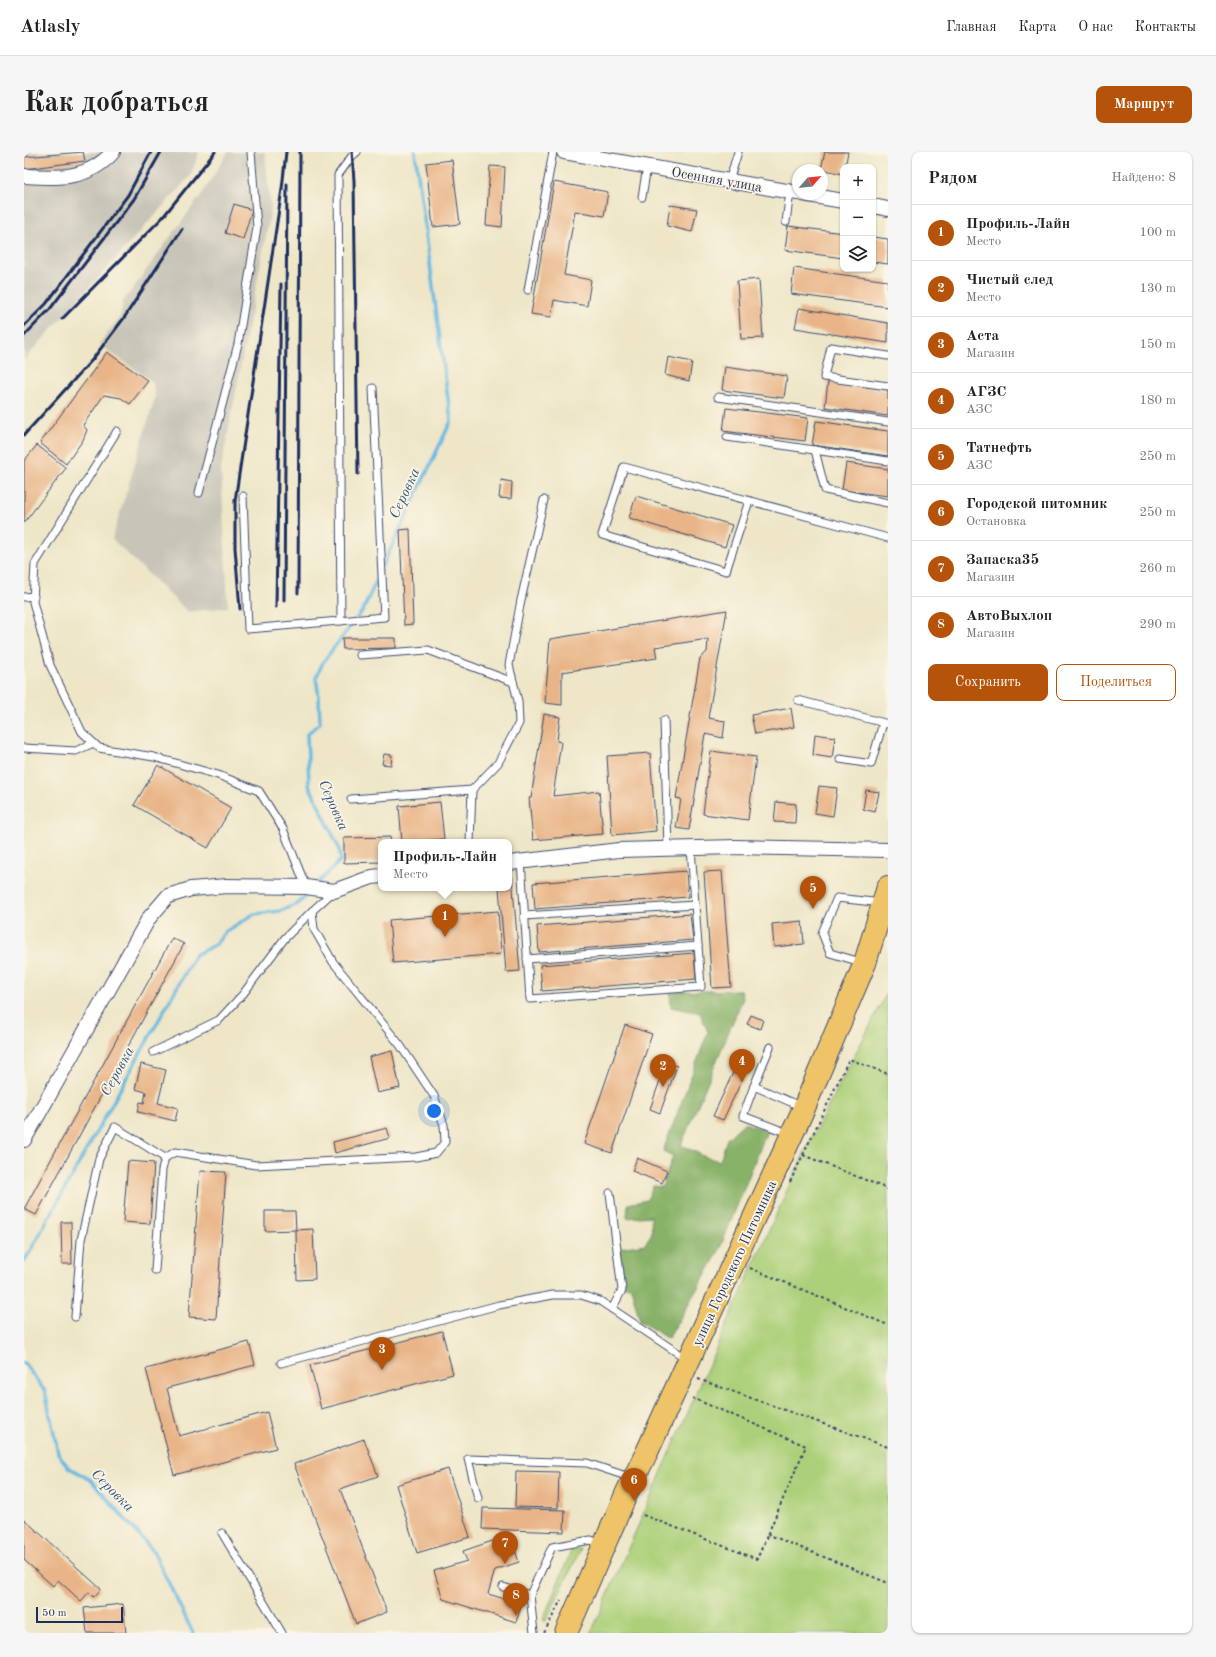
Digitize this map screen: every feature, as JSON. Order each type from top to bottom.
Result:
[{"type":"main road","name":"улица Городского Питомника","points":[[566,1633],[634,1478],[804,1108],[865,963],[886,895]]},
{"type":"street","points":[[24,176],[57,178],[80,175],[104,162],[113,152]]},
{"type":"street","name":"Осенняя улица","points":[[564,152],[587,154],[647,167],[792,192]]},
{"type":"street","name":"Осенняя улица","points":[[828,198],[840,200]]},
{"type":"street","points":[[876,207],[888,209]]},
{"type":"street","points":[[515,862],[619,850],[668,848],[736,847],[888,850]]},
{"type":"street","points":[[24,1140],[149,918],[168,896],[191,889],[227,886],[306,887],[334,891],[372,877],[378,876]]},
{"type":"lane","points":[[198,493],[238,344],[257,227],[251,152]]},
{"type":"lane","points":[[341,621],[338,175],[352,156],[357,152]]},
{"type":"lane","points":[[528,290],[553,152]]},
{"type":"lane","points":[[729,181],[738,152]]},
{"type":"lane","points":[[642,197],[647,167]]},
{"type":"lane","points":[[786,222],[794,200]]},
{"type":"lane","points":[[888,356],[831,347],[824,377],[888,386]]},
{"type":"lane","points":[[243,496],[248,629],[384,617],[373,388]]},
{"type":"lane","points":[[718,397],[888,422]]},
{"type":"lane","points":[[117,431],[35,564],[33,602],[50,665],[82,732],[99,748],[161,759],[218,775],[259,791],[283,829],[306,887]]},
{"type":"lane","points":[[727,437],[888,461]]},
{"type":"lane","points":[[815,450],[825,490],[888,503]]},
{"type":"lane","points":[[749,501],[726,571],[602,535],[624,467],[888,538]]},
{"type":"lane","points":[[470,839],[472,790],[498,763],[519,723],[518,701],[509,665],[521,600],[544,500]]},
{"type":"lane","points":[[24,597],[34,596]]},
{"type":"lane","points":[[360,655],[428,650],[513,682]]},
{"type":"lane","points":[[798,700],[885,723],[871,764],[840,758]]},
{"type":"lane","points":[[664,720],[668,848]]},
{"type":"lane","points":[[24,748],[76,751],[93,743]]},
{"type":"lane","points":[[351,799],[472,790]]},
{"type":"lane","points":[[515,862],[524,916],[530,1000],[701,987],[691,848]]},
{"type":"lane","points":[[153,1052],[220,1020],[243,994],[285,938],[334,891]]},
{"type":"lane","points":[[865,963],[830,953],[822,933],[838,898],[886,895]]},
{"type":"lane","points":[[524,916],[695,905]]},
{"type":"lane","points":[[155,1270],[162,1170],[166,1158],[175,1152],[256,1165],[416,1157],[436,1153],[445,1142],[444,1125],[434,1096],[400,1046],[333,962],[314,929],[312,911]]},
{"type":"lane","points":[[527,959],[698,946]]},
{"type":"lane","points":[[770,1047],[743,1116],[792,1134]]},
{"type":"lane","points":[[754,1086],[804,1108]]},
{"type":"lane","points":[[75,1317],[81,1240],[99,1159],[115,1127],[166,1158]]},
{"type":"lane","points":[[610,1192],[622,1290],[612,1309]]},
{"type":"lane","points":[[281,1364],[499,1305],[553,1295],[581,1295],[600,1301],[689,1360]]},
{"type":"lane","points":[[478,1498],[468,1459],[587,1463],[634,1478]]},
{"type":"lane","points":[[222,1533],[282,1633]]},
{"type":"lane","points":[[532,1633],[530,1595],[552,1547],[591,1540],[604,1546]]},
{"type":"lane","points":[[503,1587],[530,1595]]},
{"type":"path","points":[[790,1183],[849,1059],[888,1074]]},
{"type":"path","points":[[803,1154],[888,1189]]},
{"type":"path","points":[[752,1261],[748,1268],[888,1325]]},
{"type":"path","points":[[695,1384],[697,1378],[888,1447]]},
{"type":"path","points":[[643,1515],[757,1559],[806,1446],[689,1396]]},
{"type":"path","points":[[767,1534],[888,1583]]},
{"type":"shaded area","points":[[24,152],[199,152],[191,175],[24,360]]},
{"type":"shaded area","points":[[228,152],[265,152],[271,209],[221,469],[228,607],[188,612],[112,539],[155,398],[153,382],[99,344],[120,317],[123,302],[204,191]]},
{"type":"green space","points":[[741,990],[743,998],[681,1145],[708,1158],[720,1161],[727,1139],[744,1123],[767,1131],[718,1253],[668,1339],[640,1321],[631,1287],[624,1286],[620,1248],[645,1244],[652,1233],[651,1216],[627,1218],[628,1204],[647,1200],[653,1186],[662,1187],[673,1156],[663,1151],[708,1032],[700,1013],[671,1007],[670,992]]},
{"type":"green space","points":[[888,991],[888,1633],[591,1633],[803,1155]]},
{"type":"green space","points":[[572,1549],[581,1549],[545,1622],[543,1619]]},
{"type":"building","points":[[83,152],[85,161],[24,169],[24,157]]},
{"type":"building","points":[[825,152],[848,152],[846,164],[840,164],[840,173],[828,171],[828,164],[822,164]]},
{"type":"building","points":[[452,160],[460,224],[433,227],[426,163]]},
{"type":"building","points":[[490,166],[505,167],[502,227],[486,225]]},
{"type":"building","points":[[554,182],[608,192],[604,216],[575,211],[564,275],[591,280],[587,306],[554,300],[551,317],[531,314]]},
{"type":"building","points":[[234,204],[252,210],[243,239],[225,233]]},
{"type":"building","points":[[670,205],[697,209],[692,232],[667,226]]},
{"type":"building","points":[[788,226],[840,233],[840,258],[785,250]]},
{"type":"building","points":[[876,237],[888,239],[888,264],[876,262]]},
{"type":"building","points":[[794,268],[888,281],[888,307],[791,294]]},
{"type":"building","points":[[759,279],[763,338],[741,339],[737,281]]},
{"type":"building","points":[[799,308],[888,323],[888,343],[795,328]]},
{"type":"building","points":[[107,352],[148,381],[130,404],[121,398],[104,395],[83,425],[87,430],[83,440],[66,464],[40,443]]},
{"type":"building","points":[[668,357],[692,362],[689,381],[665,375]]},
{"type":"building","points":[[725,367],[787,376],[784,398],[722,390]]},
{"type":"building","points":[[828,381],[888,390],[888,416],[825,407]]},
{"type":"building","points":[[726,408],[808,418],[805,441],[723,431]]},
{"type":"building","points":[[816,421],[888,431],[888,456],[812,445]]},
{"type":"building","points":[[37,445],[66,468],[24,523],[24,461]]},
{"type":"building","points":[[846,463],[888,469],[888,496],[842,490]]},
{"type":"building","points":[[501,480],[512,482],[511,499],[499,498]]},
{"type":"building","points":[[636,496],[732,525],[725,547],[629,518]]},
{"type":"building","points":[[410,529],[413,624],[404,625],[400,530]]},
{"type":"building","points":[[727,610],[708,718],[725,721],[723,738],[705,734],[689,830],[676,828],[681,799],[676,798],[700,658],[707,652],[708,639],[655,647],[657,658],[562,672],[562,705],[545,703],[550,639]]},
{"type":"building","points":[[342,638],[396,638],[396,648],[343,649]]},
{"type":"building","points":[[791,708],[794,727],[755,734],[751,715]]},
{"type":"building","points":[[544,714],[560,717],[557,741],[561,742],[553,796],[599,791],[603,834],[533,840],[529,798],[531,798]]},
{"type":"building","points":[[815,734],[835,737],[832,758],[813,755]]},
{"type":"building","points":[[711,751],[756,757],[748,820],[703,814]]},
{"type":"building","points":[[650,753],[656,831],[612,835],[607,756]]},
{"type":"building","points":[[384,754],[392,755],[391,765],[382,764]]},
{"type":"building","points":[[158,765],[231,808],[208,848],[134,805]]},
{"type":"building","points":[[819,786],[837,788],[833,816],[815,813]]},
{"type":"building","points":[[866,790],[879,792],[875,812],[863,809]]},
{"type":"building","points":[[440,802],[444,839],[402,839],[399,806]]},
{"type":"building","points":[[776,802],[796,804],[795,823],[774,822]]},
{"type":"building","points":[[390,837],[390,839],[378,839],[378,862],[344,863],[344,838]]},
{"type":"building","points":[[686,871],[688,897],[535,909],[533,883]]},
{"type":"building","points":[[722,871],[731,987],[712,988],[704,872]]},
{"type":"building","points":[[512,877],[520,971],[506,972],[499,891],[512,891]]},
{"type":"building","points":[[498,911],[501,954],[393,963],[389,920]]},
{"type":"building","points":[[690,914],[693,940],[539,952],[537,926]]},
{"type":"building","points":[[802,921],[804,944],[774,947],[772,924]]},
{"type":"building","points":[[172,938],[184,944],[36,1215],[24,1209]]},
{"type":"building","points":[[694,953],[696,979],[542,991],[540,965]]},
{"type":"building","points":[[751,1015],[763,1020],[760,1029],[747,1024]]},
{"type":"building","points":[[625,1025],[652,1034],[612,1153],[584,1144]]},
{"type":"building","points":[[392,1051],[400,1088],[377,1093],[369,1057]]},
{"type":"building","points":[[742,1053],[752,1059],[723,1120],[713,1116]]},
{"type":"building","points":[[666,1063],[677,1066],[660,1113],[650,1109]]},
{"type":"building","points":[[141,1064],[166,1070],[158,1103],[178,1108],[175,1121],[138,1112],[140,1102],[144,1103],[146,1092],[135,1089]]},
{"type":"building","points":[[387,1128],[390,1138],[335,1153],[333,1142]]},
{"type":"building","points":[[637,1158],[667,1171],[662,1183],[632,1171]]},
{"type":"building","points":[[128,1161],[154,1163],[150,1224],[123,1222]]},
{"type":"building","points":[[200,1171],[226,1172],[216,1319],[189,1317]]},
{"type":"building","points":[[265,1211],[295,1211],[296,1230],[265,1231]]},
{"type":"building","points":[[61,1222],[71,1222],[72,1264],[62,1264]]},
{"type":"building","points":[[313,1229],[315,1279],[297,1280],[296,1230]]},
{"type":"building","points":[[442,1331],[453,1374],[321,1409],[310,1365]]},
{"type":"building","points":[[249,1342],[255,1365],[167,1388],[179,1436],[267,1412],[276,1448],[174,1475],[146,1369]]},
{"type":"building","points":[[364,1439],[378,1476],[340,1489],[387,1612],[356,1624],[294,1464]]},
{"type":"building","points":[[448,1469],[470,1537],[417,1553],[396,1485]]},
{"type":"building","points":[[516,1471],[559,1472],[558,1508],[515,1507]]},
{"type":"building","points":[[483,1508],[565,1510],[564,1532],[482,1529]]},
{"type":"building","points":[[24,1519],[101,1589],[94,1597],[89,1592],[81,1601],[58,1580],[53,1586],[24,1560]]},
{"type":"building","points":[[510,1535],[519,1562],[495,1570],[488,1594],[522,1604],[516,1622],[443,1599],[434,1571],[467,1561],[463,1551]]},
{"type":"building","points":[[123,1604],[126,1633],[87,1633],[84,1608]]},
{"type":"waterway","name":"Серовка","points":[[383,565],[451,421],[415,152]]},
{"type":"waterway","name":"Серовка","points":[[316,885],[341,860],[339,848],[309,785],[307,734],[320,723],[319,697],[316,678],[323,662],[363,610],[380,573]]},
{"type":"waterway","name":"Серовка","points":[[24,1262],[195,955],[216,944],[225,932],[254,914],[280,911],[298,904],[309,892]]},
{"type":"waterway","name":"Серовка","points":[[24,1363],[45,1391],[58,1453],[68,1467],[91,1480],[153,1551],[193,1633]]},
{"type":"railway","points":[[24,326],[46,304],[128,195],[151,152]]},
{"type":"railway","points":[[24,336],[50,309],[134,199],[161,152]]},
{"type":"railway","points":[[62,319],[163,217],[215,152]]},
{"type":"railway","points":[[240,609],[235,548],[235,501],[282,189],[286,152]]},
{"type":"railway","points":[[298,593],[300,152]]},
{"type":"railway","points":[[352,152],[354,181],[358,474]]},
{"type":"railway","points":[[284,600],[287,184]]},
{"type":"railway","points":[[24,435],[92,360],[124,318],[182,229]]},
{"type":"railway","points":[[276,607],[281,284]]},
{"type":"place","name":"Татнефть","points":[[813,909]]},
{"type":"place","name":"Профиль-Лайн","points":[[445,937]]},
{"type":"place","name":"АГЗС","points":[[742,1082]]},
{"type":"place","name":"Чистый след","points":[[663,1087]]},
{"type":"place","name":"Аста","points":[[382,1370]]},
{"type":"place","name":"Городской питомник","points":[[634,1501]]},
{"type":"place","name":"Запаска35","points":[[505,1564]]},
{"type":"place","name":"АвтоВыхлоп","points":[[516,1616]]}]
